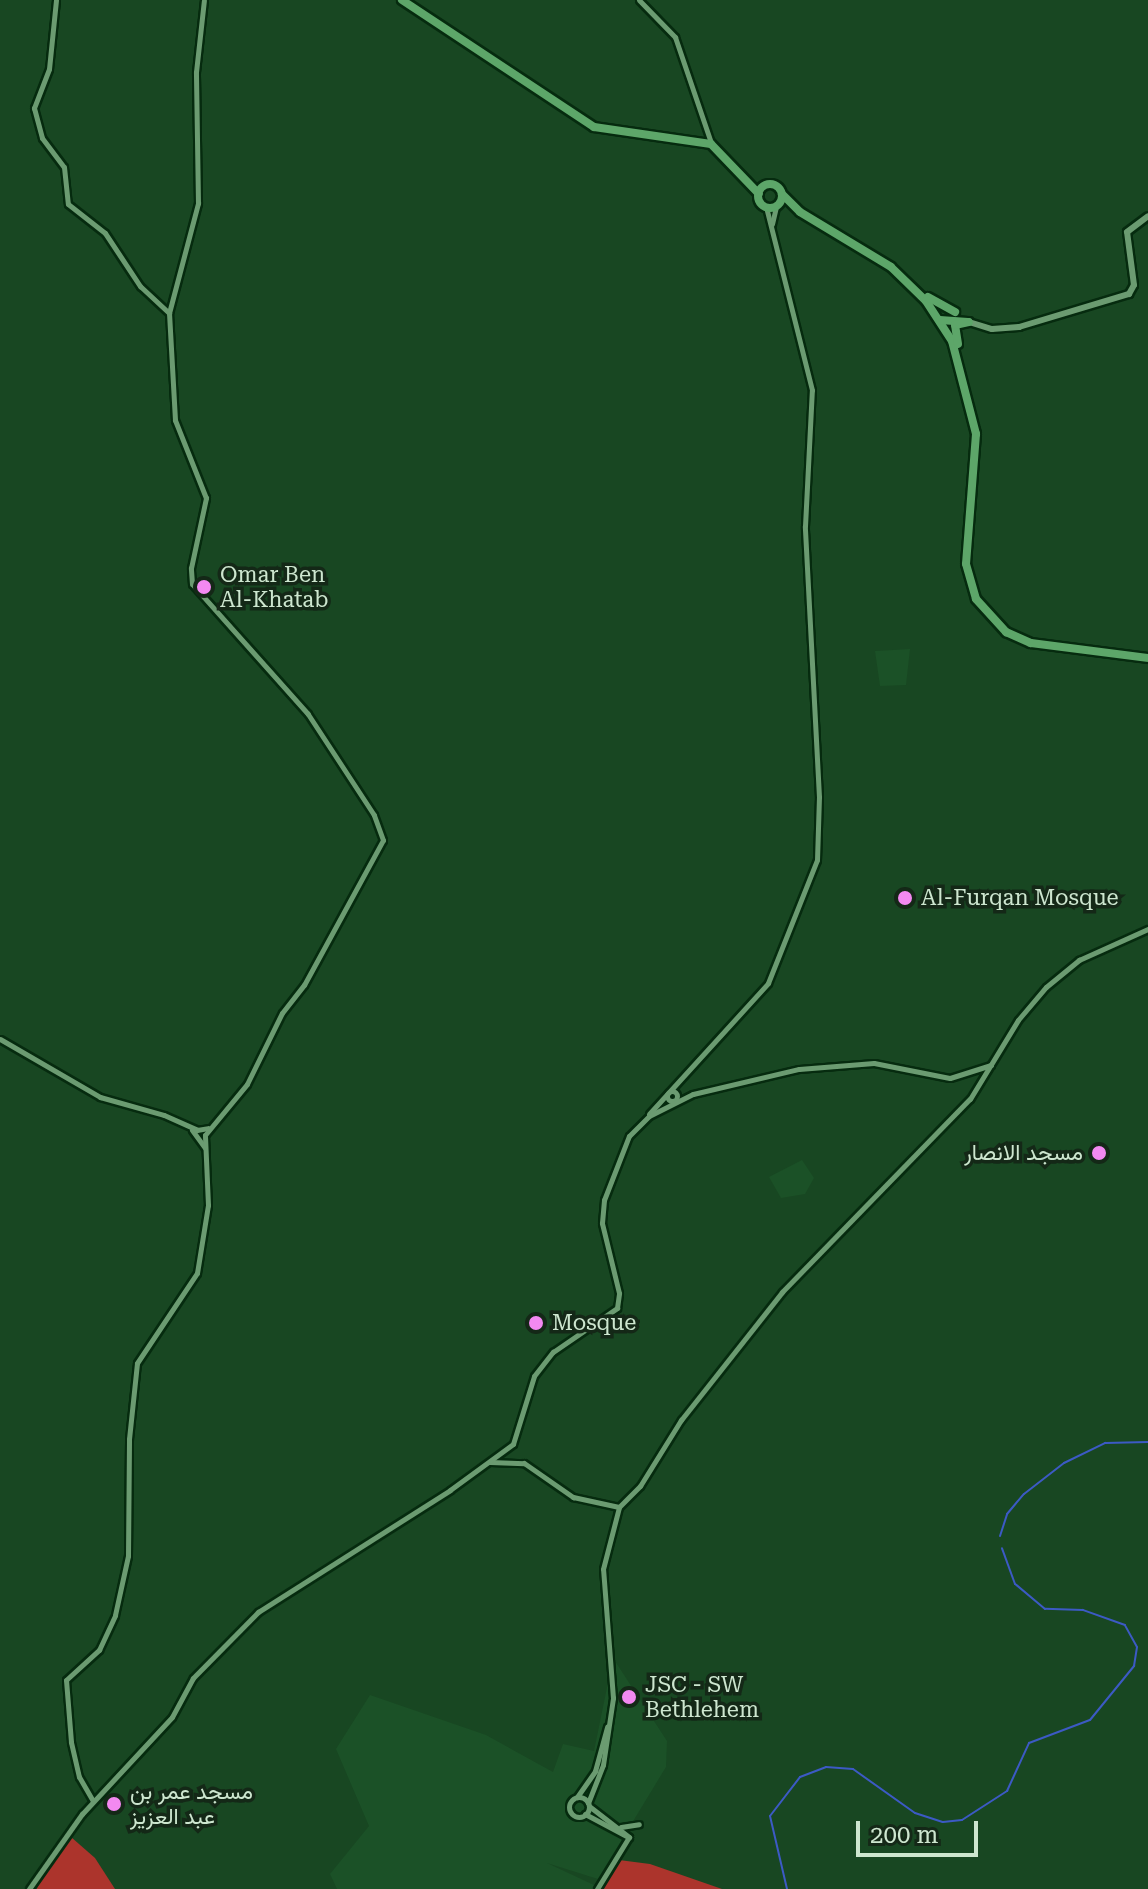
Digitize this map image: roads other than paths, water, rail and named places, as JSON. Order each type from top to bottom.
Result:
[{"type":"main road","points":[[402,0],[594,127],[711,144],[761,190],[771,206],[800,212]]},
{"type":"main road","points":[[761,190],[775,185],[800,212],[898,274],[935,304],[969,322]]},
{"type":"main road","points":[[771,206],[782,194]]},
{"type":"main road","points":[[940,320],[969,322],[992,329],[1019,327],[1133,292],[1127,232],[1148,216]]},
{"type":"main road","points":[[898,274],[940,320],[961,362],[977,456],[966,564],[976,599],[1006,632],[1031,643],[1148,658]]},
{"type":"main road","points":[[940,320],[955,312]]},
{"type":"main road","points":[[969,322],[955,325],[954,332],[974,398],[971,407]]},
{"type":"street","points":[[56,0],[49,69],[34,108],[42,138],[64,167],[68,204],[105,233],[140,286],[169,313]]},
{"type":"street","points":[[202,1134],[247,1084],[282,1013],[304,985],[383,840],[374,815],[308,714],[240,632],[194,590],[191,568],[206,498],[175,420],[169,313],[198,203],[196,72],[204,0]]},
{"type":"street","points":[[639,0],[675,37],[711,144]]},
{"type":"street","points":[[29,1889],[42,1864],[93,1801],[172,1717],[193,1678],[258,1612],[489,1462],[516,1440],[526,1396],[553,1352],[617,1308],[602,1223],[604,1200],[629,1136],[675,1091],[768,983],[807,892],[819,843],[805,526],[812,390],[778,272],[771,206]]},
{"type":"street","points":[[585,1814],[603,1765],[609,1722],[613,1674],[603,1569],[619,1507],[640,1486],[681,1420],[782,1292],[951,1121],[1018,1020],[1062,973],[1079,960],[1148,929]]},
{"type":"street","points":[[0,1039],[100,1097],[202,1134],[207,1152],[208,1205],[197,1273],[137,1363],[129,1439],[128,1556],[115,1615],[99,1650],[66,1680],[71,1742],[79,1777],[93,1801]]},
{"type":"street","points":[[641,1124],[673,1100],[833,1064],[899,1065],[950,1078],[991,1065]]},
{"type":"street","points":[[675,1091],[693,1094]]},
{"type":"street","points":[[673,1100],[675,1091]]},
{"type":"street","points":[[489,1462],[524,1463],[573,1497],[619,1507]]},
{"type":"street","points":[[609,1722],[595,1771],[570,1809],[576,1816],[585,1814],[629,1837]]},
{"type":"street","points":[[577,1797],[629,1837]]},
{"type":"street","points":[[618,1827],[639,1824]]},
{"type":"street","points":[[597,1889],[629,1837]]},
{"type":"waterway","points":[[1000,1536],[1007,1514],[1024,1494],[1064,1463],[1105,1443],[1148,1442]]},
{"type":"waterway","points":[[787,1889],[770,1816],[800,1777],[826,1767],[853,1769],[915,1813],[943,1822],[962,1820],[1007,1791],[1029,1743],[1090,1720],[1134,1666],[1137,1647],[1125,1625],[1083,1610],[1045,1609],[1015,1584],[1002,1548]]},
{"type":"place","name":"Omar Ben Al-Khatab","points":[[204,587]]},
{"type":"place","name":"Al-Furqan Mosque","points":[[905,898]]},
{"type":"place","name":"مسجد الانصار","points":[[1099,1153]]},
{"type":"place","name":"Mosque","points":[[536,1323]]},
{"type":"place","name":"JSC - SW Bethlehem","points":[[629,1697]]},
{"type":"place","name":"مسجد عمر بن عبد العزيز","points":[[114,1804]]}]
